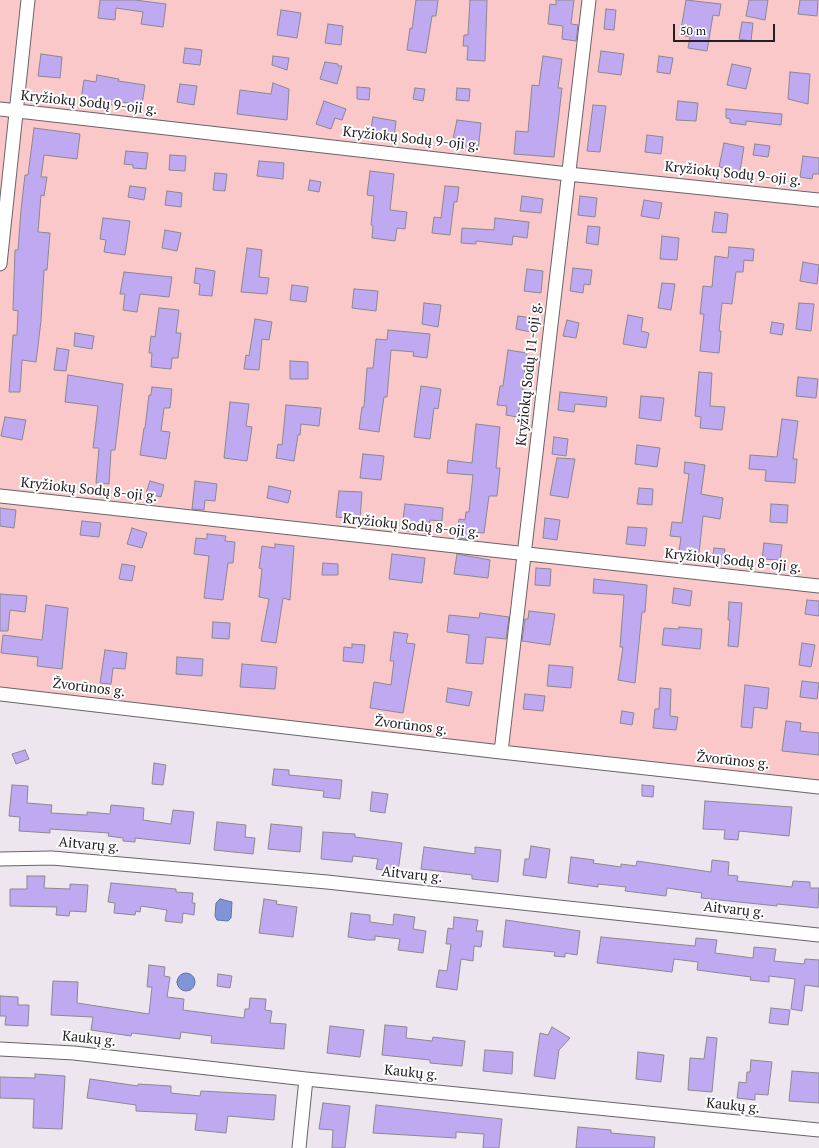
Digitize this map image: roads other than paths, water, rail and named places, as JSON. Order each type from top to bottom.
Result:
[{"type":"street","points":[[0,264],[28,0]]},
{"type":"street","name":"Kryžiokų Sodų 11-oji g.","points":[[501,752],[589,0]]},
{"type":"street","name":"Kryžiokų Sodų 9-oji g.","points":[[0,110],[568,174],[819,200]]},
{"type":"street","name":"Kryžiokų Sodų 8-oji g.","points":[[0,496],[819,586]]},
{"type":"street","name":"Žvorūnos g.","points":[[0,694],[819,787]]},
{"type":"street","name":"Aitvarų g.","points":[[0,859],[52,858],[327,882],[819,935]]},
{"type":"street","name":"Kaukų g.","points":[[0,1049],[74,1053],[306,1079],[819,1130]]},
{"type":"street","points":[[299,1148],[306,1079]]},
{"type":"water","points":[[220,899],[232,902],[231,918],[228,921],[217,920],[215,916],[216,903]]},
{"type":"water","points":[[182,973],[190,973],[195,978],[193,989],[190,991],[182,991],[177,986],[177,978]]}]
